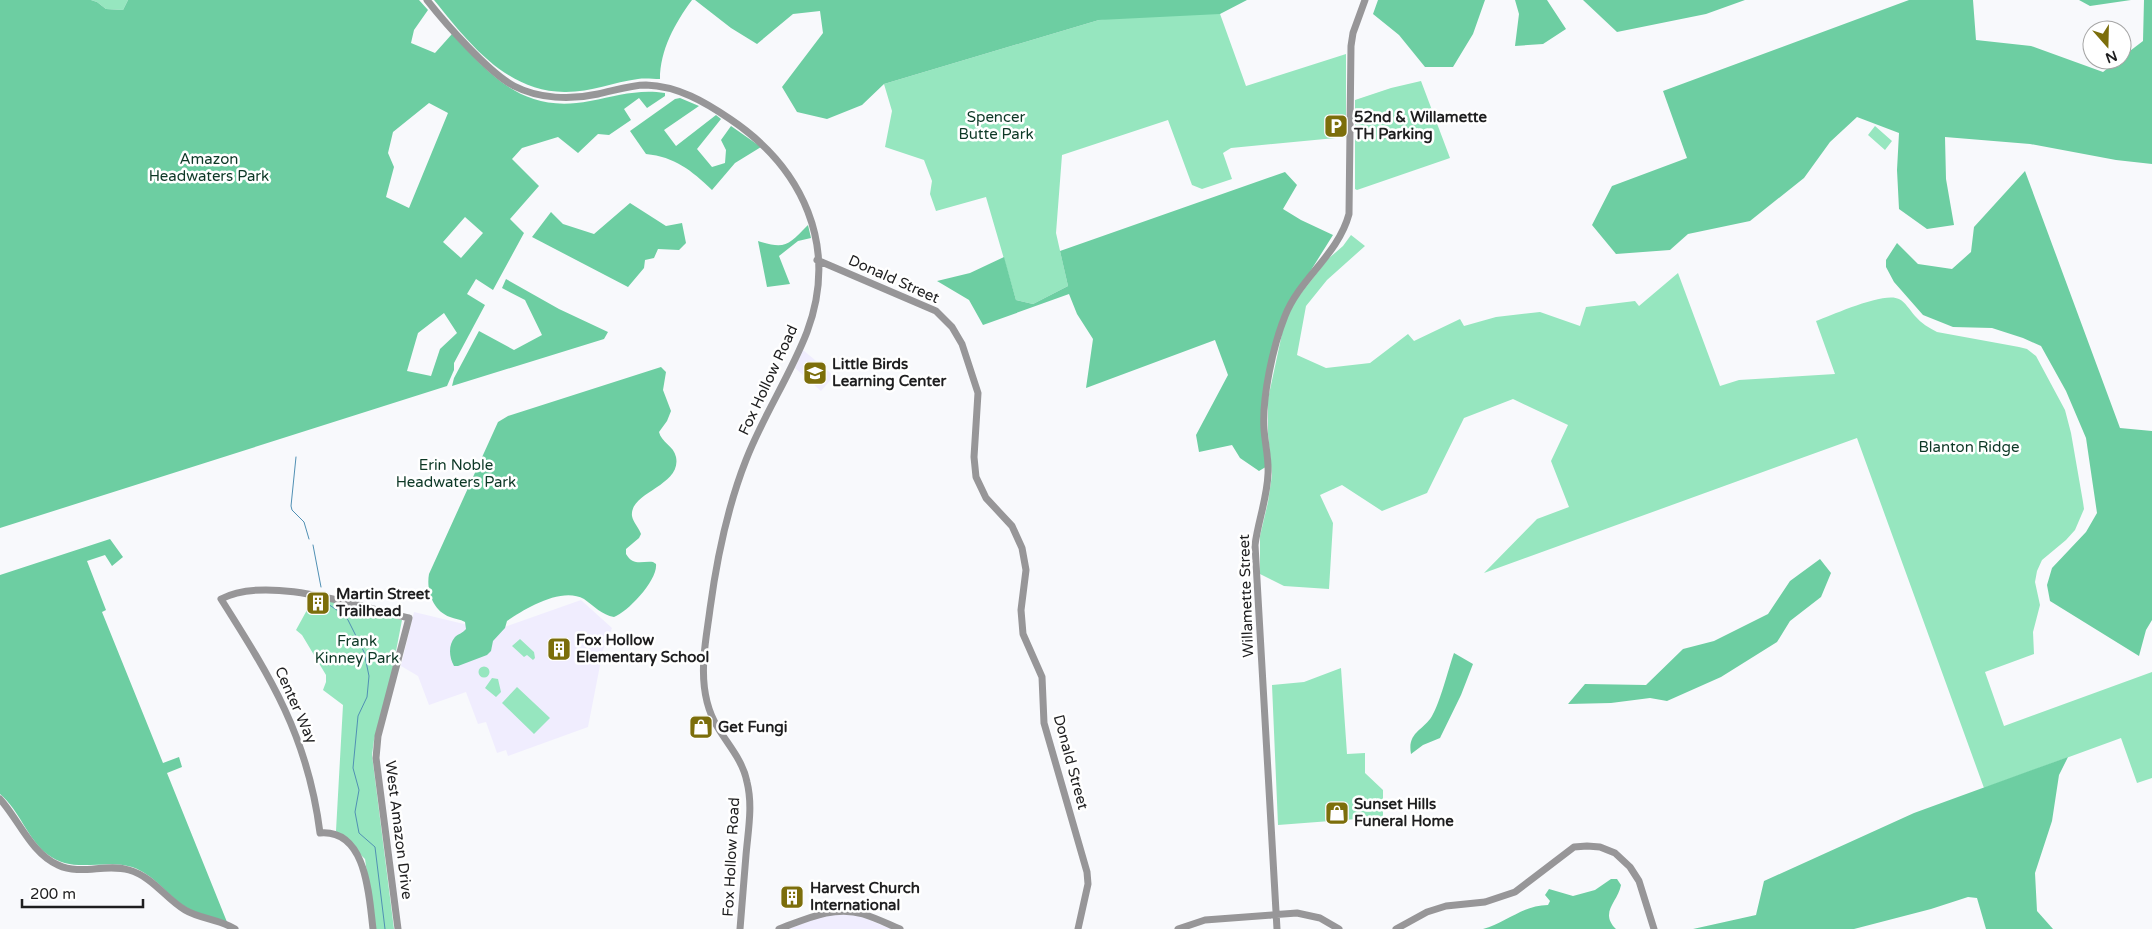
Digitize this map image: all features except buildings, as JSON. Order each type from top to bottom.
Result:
[{"type":"street","name":"Fox Hollow Road","points":[[427,0],[500,78],[516,87],[552,97],[573,98],[638,86],[660,86],[701,100],[733,121],[765,146],[792,178],[811,222],[817,260],[814,304],[806,334],[757,434],[731,503],[719,549],[704,654],[703,680],[708,704],[716,724],[732,747],[744,772],[750,798],[740,929]]},
{"type":"street","name":"Willamette Street","points":[[1277,929],[1256,546],[1257,530],[1265,501],[1268,473],[1264,430],[1264,398],[1281,327],[1288,308],[1300,288],[1336,245],[1347,221],[1351,200],[1351,46],[1353,33],[1366,0]]},
{"type":"street","name":"Donald Street","points":[[817,260],[936,311],[952,327],[962,344],[978,394],[974,457],[976,477],[986,498],[1012,526],[1022,548],[1026,570],[1021,610],[1023,634],[1042,677],[1044,723],[1087,872],[1088,884],[1078,929]]},
{"type":"street","name":"West Amazon Drive","points":[[221,598],[239,592],[298,591],[409,618],[378,736],[376,758],[398,929]]},
{"type":"street","name":"Center Way","points":[[221,598],[270,677],[288,713],[307,767],[320,833],[330,833],[340,837],[360,860],[365,871],[373,929]]},
{"type":"street","points":[[0,800],[41,853],[57,865],[74,870],[116,868],[131,870],[148,878],[174,902],[192,914],[235,929]]},
{"type":"street","points":[[1396,929],[1427,912],[1455,905],[1484,902],[1515,892],[1574,847],[1587,846],[1600,847],[1614,854],[1630,867],[1639,881],[1654,929]]},
{"type":"street","points":[[779,929],[825,913],[842,911],[862,914],[900,929]]},
{"type":"street","points":[[1178,929],[1205,920],[1297,913],[1320,918],[1339,929]]},
{"type":"shaded area","name":"Little Birds Learning Center","points":[[803,350],[834,376],[821,391],[795,368]]},
{"type":"shaded area","points":[[581,600],[612,628],[603,650],[588,727],[508,756],[506,750],[497,753],[486,722],[478,724],[466,692],[429,705],[418,676],[401,666],[414,612],[493,631]]},
{"type":"shaded area","points":[[846,914],[860,916],[891,929],[788,929],[826,915]]},
{"type":"green space","name":"Amazon Headwaters Park","points":[[0,0],[91,0],[106,9],[123,10],[128,0],[419,0],[428,10],[414,30],[411,43],[435,53],[452,34],[496,78],[528,97],[546,102],[567,104],[636,92],[665,93],[665,96],[647,108],[639,98],[624,109],[631,120],[609,135],[598,134],[578,153],[558,137],[522,148],[512,159],[539,186],[510,219],[524,233],[493,290],[476,279],[467,294],[485,305],[454,363],[454,370],[447,386],[0,528]],"holes":[[[429,103],[448,113],[409,208],[386,197],[394,167],[388,153],[393,132]],[[465,217],[483,233],[461,258],[443,242]],[[444,313],[457,333],[440,349],[431,376],[407,371],[418,333]]]},
{"type":"green space","points":[[91,0],[128,0],[123,10],[106,9]]},
{"type":"green space","points":[[434,0],[692,0],[670,37],[663,58],[660,79],[638,79],[566,92],[545,90],[525,84],[507,74],[475,48]]},
{"type":"green space","points":[[695,0],[1247,0],[1220,14],[1099,20],[884,84],[862,105],[827,119],[797,112],[782,87],[823,33],[820,11],[793,14],[757,44],[731,28]]},
{"type":"green space","name":"Spencer Butte Park","points":[[1215,0],[1246,86],[1346,54],[1346,137],[1231,148],[1223,153],[1232,179],[1202,189],[1192,185],[1168,120],[1062,155],[1056,233],[1068,286],[1033,304],[1016,300],[986,197],[936,211],[930,194],[932,181],[924,160],[885,147],[892,111],[884,84],[1099,20]]},
{"type":"green space","points":[[1378,0],[1485,0],[1473,34],[1453,67],[1425,67],[1399,35],[1373,14]]},
{"type":"green space","points":[[1515,0],[1547,0],[1566,29],[1543,44],[1515,46],[1519,14]]},
{"type":"green space","points":[[1583,0],[1745,0],[1706,14],[1617,32]]},
{"type":"green space","points":[[1909,0],[1973,0],[1976,40],[2031,46],[2082,64],[2082,70],[2103,72],[2106,70],[2132,70],[2132,49],[2143,41],[2144,0],[2152,0],[2152,164],[2116,160],[2030,144],[1945,137],[1946,179],[1954,225],[1927,229],[1899,209],[1897,170],[1899,133],[1857,117],[1830,142],[1804,178],[1750,221],[1688,234],[1670,250],[1616,254],[1592,225],[1612,186],[1687,158],[1663,91]]},
{"type":"green space","points":[[2079,0],[2131,0],[2090,6]]},
{"type":"green space","points":[[1421,81],[1450,158],[1357,190],[1355,189],[1355,100],[1391,88]]},
{"type":"green space","points":[[680,98],[699,106],[664,130],[676,146],[716,115],[721,119],[697,149],[712,167],[725,163],[726,150],[721,140],[731,126],[761,147],[735,163],[712,190],[697,176],[674,161],[646,154],[630,131],[675,99]]},
{"type":"green space","points":[[1875,126],[1892,141],[1885,150],[1868,135]]},
{"type":"green space","points":[[2025,171],[2120,428],[2152,431],[2152,620],[2146,630],[2139,656],[2050,601],[2047,585],[2052,568],[2086,532],[2097,513],[2086,438],[2066,391],[2041,346],[1992,328],[1953,327],[1923,315],[1894,282],[1886,267],[1886,260],[1897,243],[1918,264],[1952,269],[1971,252],[1974,227]]},
{"type":"green space","points":[[1285,172],[1297,185],[1283,209],[1333,235],[1291,302],[1284,317],[1265,398],[1269,465],[1259,471],[1240,458],[1232,445],[1199,452],[1196,435],[1228,375],[1215,340],[1086,388],[1093,339],[1077,314],[1069,294],[983,325],[969,300],[937,281],[970,273],[1004,257],[1016,300],[1033,304],[1068,286],[1060,251]]},
{"type":"green space","points":[[630,203],[666,226],[682,223],[686,243],[679,250],[658,249],[654,258],[645,260],[644,268],[628,287],[532,237],[551,212],[563,224],[594,234]]},
{"type":"green space","points":[[808,225],[811,238],[798,241],[779,256],[790,284],[767,287],[758,241],[775,245],[786,244]]},
{"type":"green space","name":"Blanton Ridge","points":[[1351,235],[1365,246],[1327,280],[1306,306],[1297,355],[1326,368],[1370,363],[1408,334],[1414,341],[1460,319],[1464,326],[1496,317],[1540,312],[1580,326],[1586,307],[1635,301],[1639,306],[1678,273],[1720,386],[1739,380],[1835,374],[1816,321],[1882,298],[1892,297],[1901,300],[1920,321],[1937,332],[2027,349],[2036,356],[2065,410],[2071,433],[2084,509],[2075,530],[2042,560],[2037,571],[2035,582],[2040,605],[2033,632],[2034,654],[1985,672],[2004,726],[2152,672],[2152,778],[2137,783],[2121,738],[1984,788],[1857,438],[1484,573],[1537,519],[1569,507],[1551,461],[1568,425],[1513,399],[1464,418],[1427,493],[1382,511],[1342,485],[1320,495],[1333,523],[1329,589],[1284,586],[1260,574],[1260,536],[1272,475],[1268,434],[1268,399],[1283,329],[1289,311],[1299,296],[1328,259],[1343,246]]},
{"type":"green space","points":[[506,279],[559,309],[608,332],[604,339],[452,386],[454,378],[479,331],[514,350],[542,335],[525,300],[502,288]]},
{"type":"green space","points":[[661,367],[666,372],[663,390],[671,411],[659,432],[662,439],[675,453],[676,467],[664,482],[646,494],[633,508],[632,516],[641,534],[626,549],[626,554],[634,562],[653,562],[656,564],[652,578],[641,595],[627,609],[614,617],[602,612],[584,599],[575,596],[554,597],[533,605],[507,621],[505,628],[493,641],[491,651],[487,655],[454,666],[450,655],[450,647],[455,637],[466,629],[465,622],[444,614],[435,605],[430,593],[429,574],[498,422],[508,416]]},
{"type":"green space","points":[[110,539],[123,557],[112,566],[105,555],[87,561],[106,610],[102,612],[163,763],[179,757],[182,767],[167,773],[227,922],[189,909],[177,901],[154,879],[132,867],[111,864],[67,864],[57,860],[40,848],[13,808],[0,794],[0,575]]},
{"type":"green space","points":[[1820,559],[1831,573],[1821,597],[1790,621],[1777,642],[1721,677],[1667,701],[1650,698],[1611,703],[1568,704],[1585,684],[1646,685],[1683,649],[1714,641],[1768,614],[1790,581]]},
{"type":"green space","name":"Frank Kinney Park","points":[[307,595],[402,620],[392,672],[374,740],[372,755],[394,929],[375,929],[365,859],[336,831],[343,705],[323,690],[326,675],[302,635],[296,630],[307,610]]},
{"type":"green space","points":[[520,639],[534,652],[535,658],[533,660],[527,655],[524,657],[512,646]]},
{"type":"green space","points":[[1454,653],[1473,664],[1461,695],[1440,738],[1423,745],[1411,754],[1411,741],[1435,710]]},
{"type":"green space","points":[[484,666],[490,672],[484,678],[478,672]]},
{"type":"green space","points":[[1341,668],[1347,754],[1365,753],[1365,773],[1383,790],[1383,817],[1278,825],[1272,685],[1304,682]]},
{"type":"green space","points":[[492,678],[498,679],[501,692],[496,697],[485,688]]},
{"type":"green space","points":[[517,687],[550,718],[534,734],[502,703]]},
{"type":"green space","points":[[2068,757],[2059,775],[2052,821],[2035,873],[2037,911],[2053,929],[1986,929],[1977,898],[1968,897],[1931,909],[1854,929],[1693,929],[1756,915],[1764,881],[1914,813]]},
{"type":"green space","points":[[1611,879],[1617,879],[1621,885],[1609,912],[1611,923],[1616,929],[1483,929],[1531,908],[1548,905],[1550,901],[1545,895],[1549,889],[1573,896],[1595,890]]},
{"type":"waterway","points":[[296,457],[291,506],[292,510],[304,522],[309,539]]},
{"type":"waterway","points":[[313,545],[321,587]]},
{"type":"waterway","points":[[328,604],[348,620],[364,652],[369,676],[367,697],[358,716],[353,768],[359,790],[355,812],[359,833],[375,847],[385,929]]},
{"type":"place","name":"52nd & Willamette TH Parking","points":[[1336,126]]},
{"type":"place","name":"Little Birds Learning Center","points":[[815,373]]},
{"type":"place","name":"Martin Street Trailhead","points":[[318,603]]},
{"type":"place","name":"Fox Hollow Elementary School","points":[[559,649]]},
{"type":"place","name":"Get Fungi","points":[[701,727]]},
{"type":"place","name":"Sunset Hills Funeral Home","points":[[1337,813]]},
{"type":"place","name":"Harvest Church International","points":[[792,897]]},
{"type":"park label","name":"Erin Noble Headwaters Park","points":[[456,474]]}]
